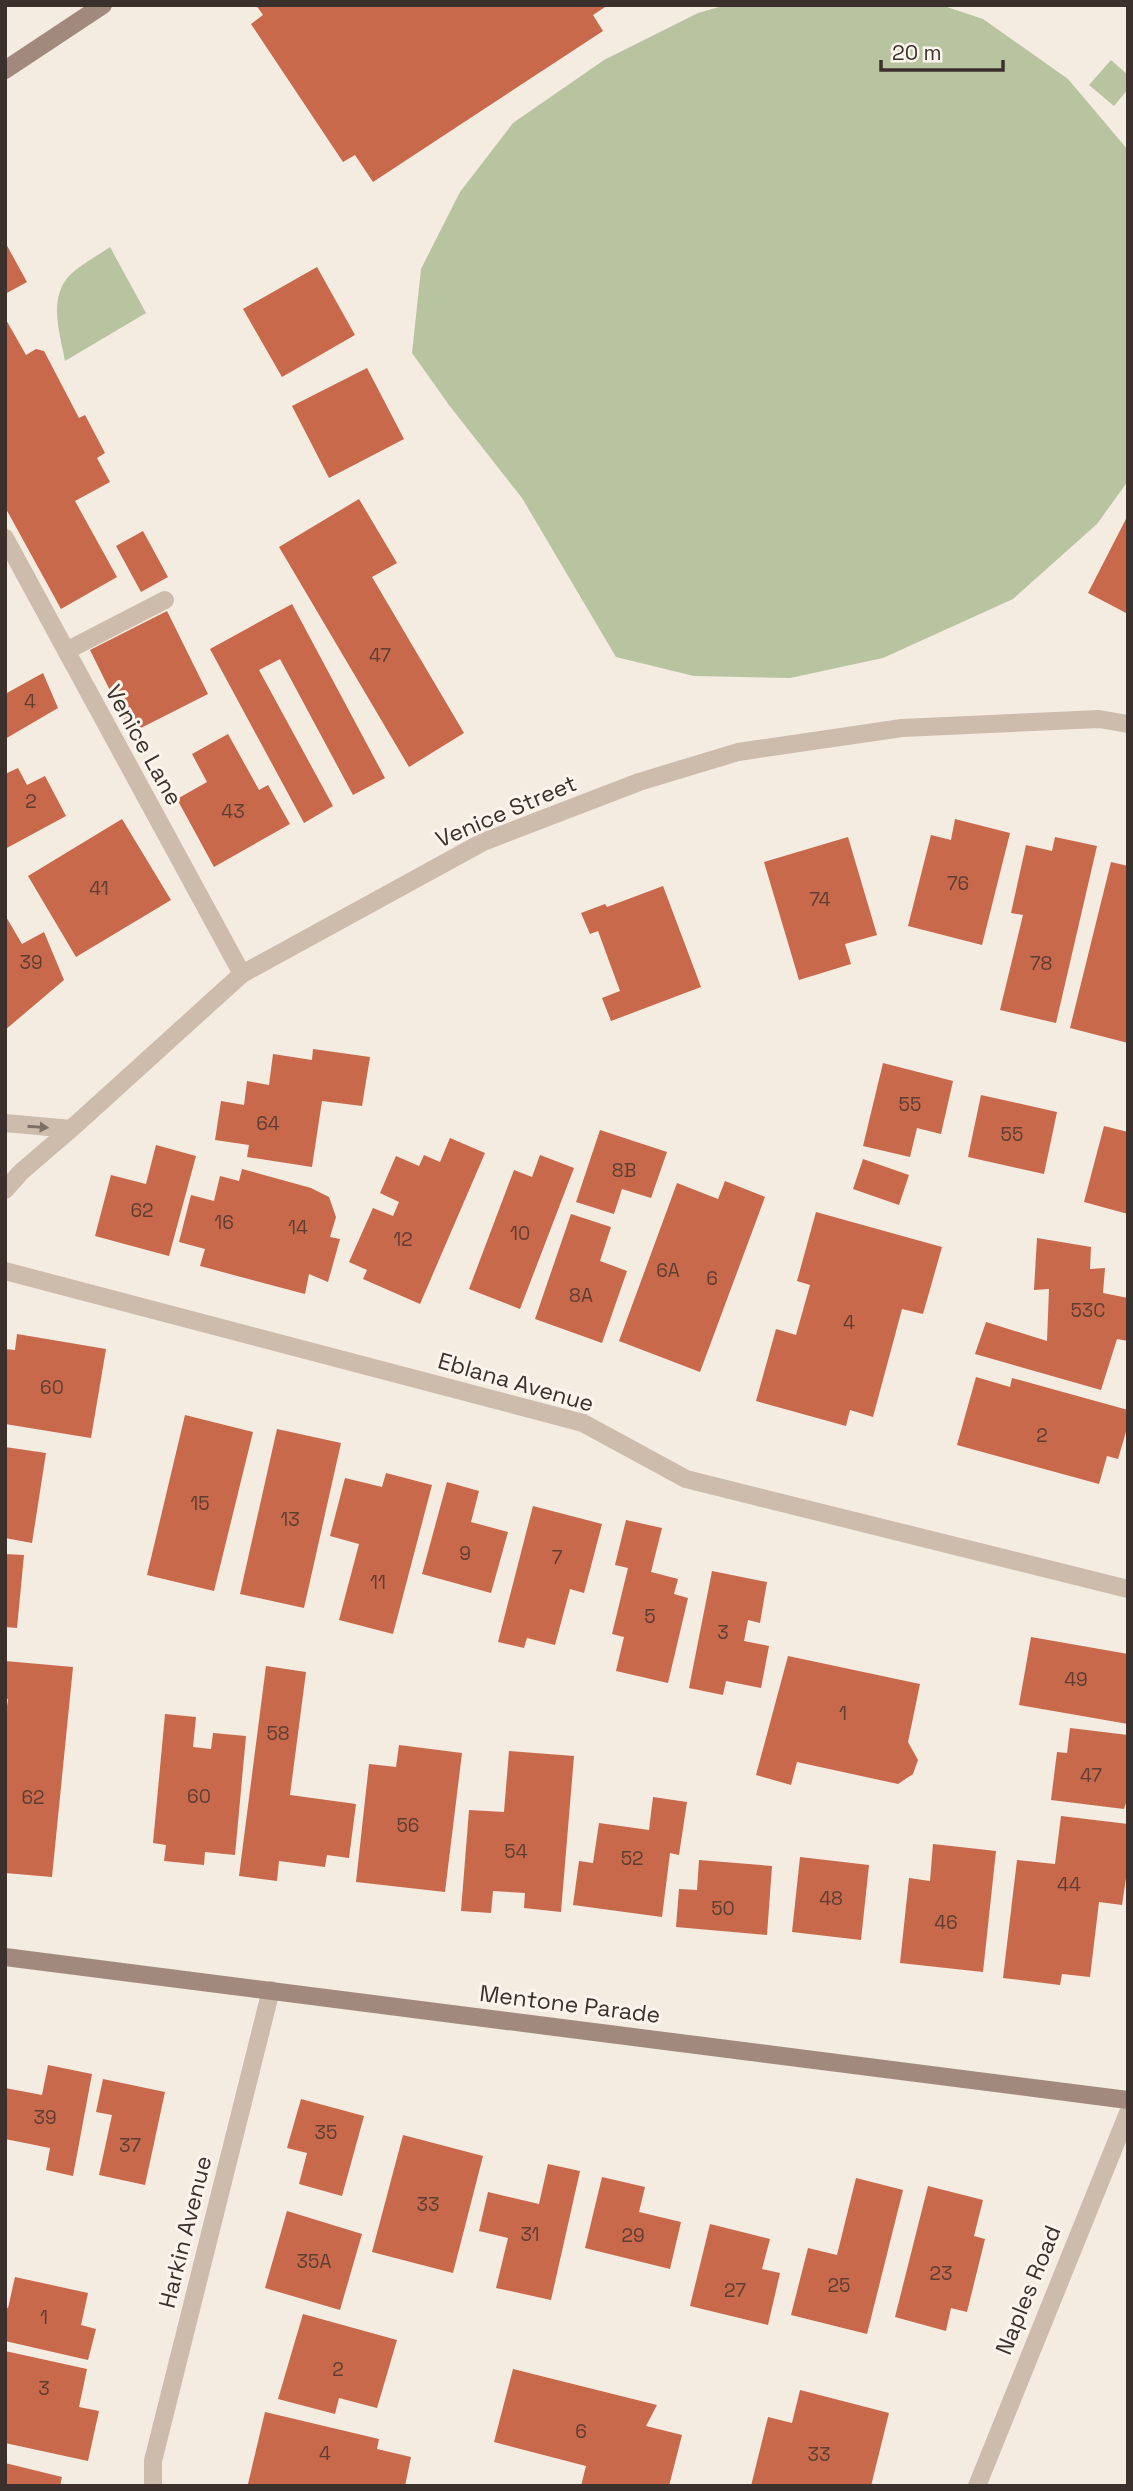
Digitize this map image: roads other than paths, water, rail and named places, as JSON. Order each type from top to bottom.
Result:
[{"type":"street","points":[[5,70],[103,5]]},
{"type":"street","name":"Venice Lane","points":[[5,538],[242,974]]},
{"type":"street","points":[[66,651],[165,600]]},
{"type":"street","name":"Venice Street","points":[[5,1189],[242,974],[483,842],[639,782],[738,752],[902,728],[1099,719],[1128,724]]},
{"type":"street","points":[[5,1123],[71,1129]]},
{"type":"street","name":"Eblana Avenue","points":[[5,1271],[583,1423],[686,1479],[1128,1589]]},
{"type":"street","name":"Mentone Parade","points":[[5,1957],[1128,2100]]},
{"type":"street","name":"Harkin Avenue","points":[[153,2486],[153,2460],[271,1990]]},
{"type":"street","name":"Naples Road","points":[[976,2486],[1128,2113]]}]
